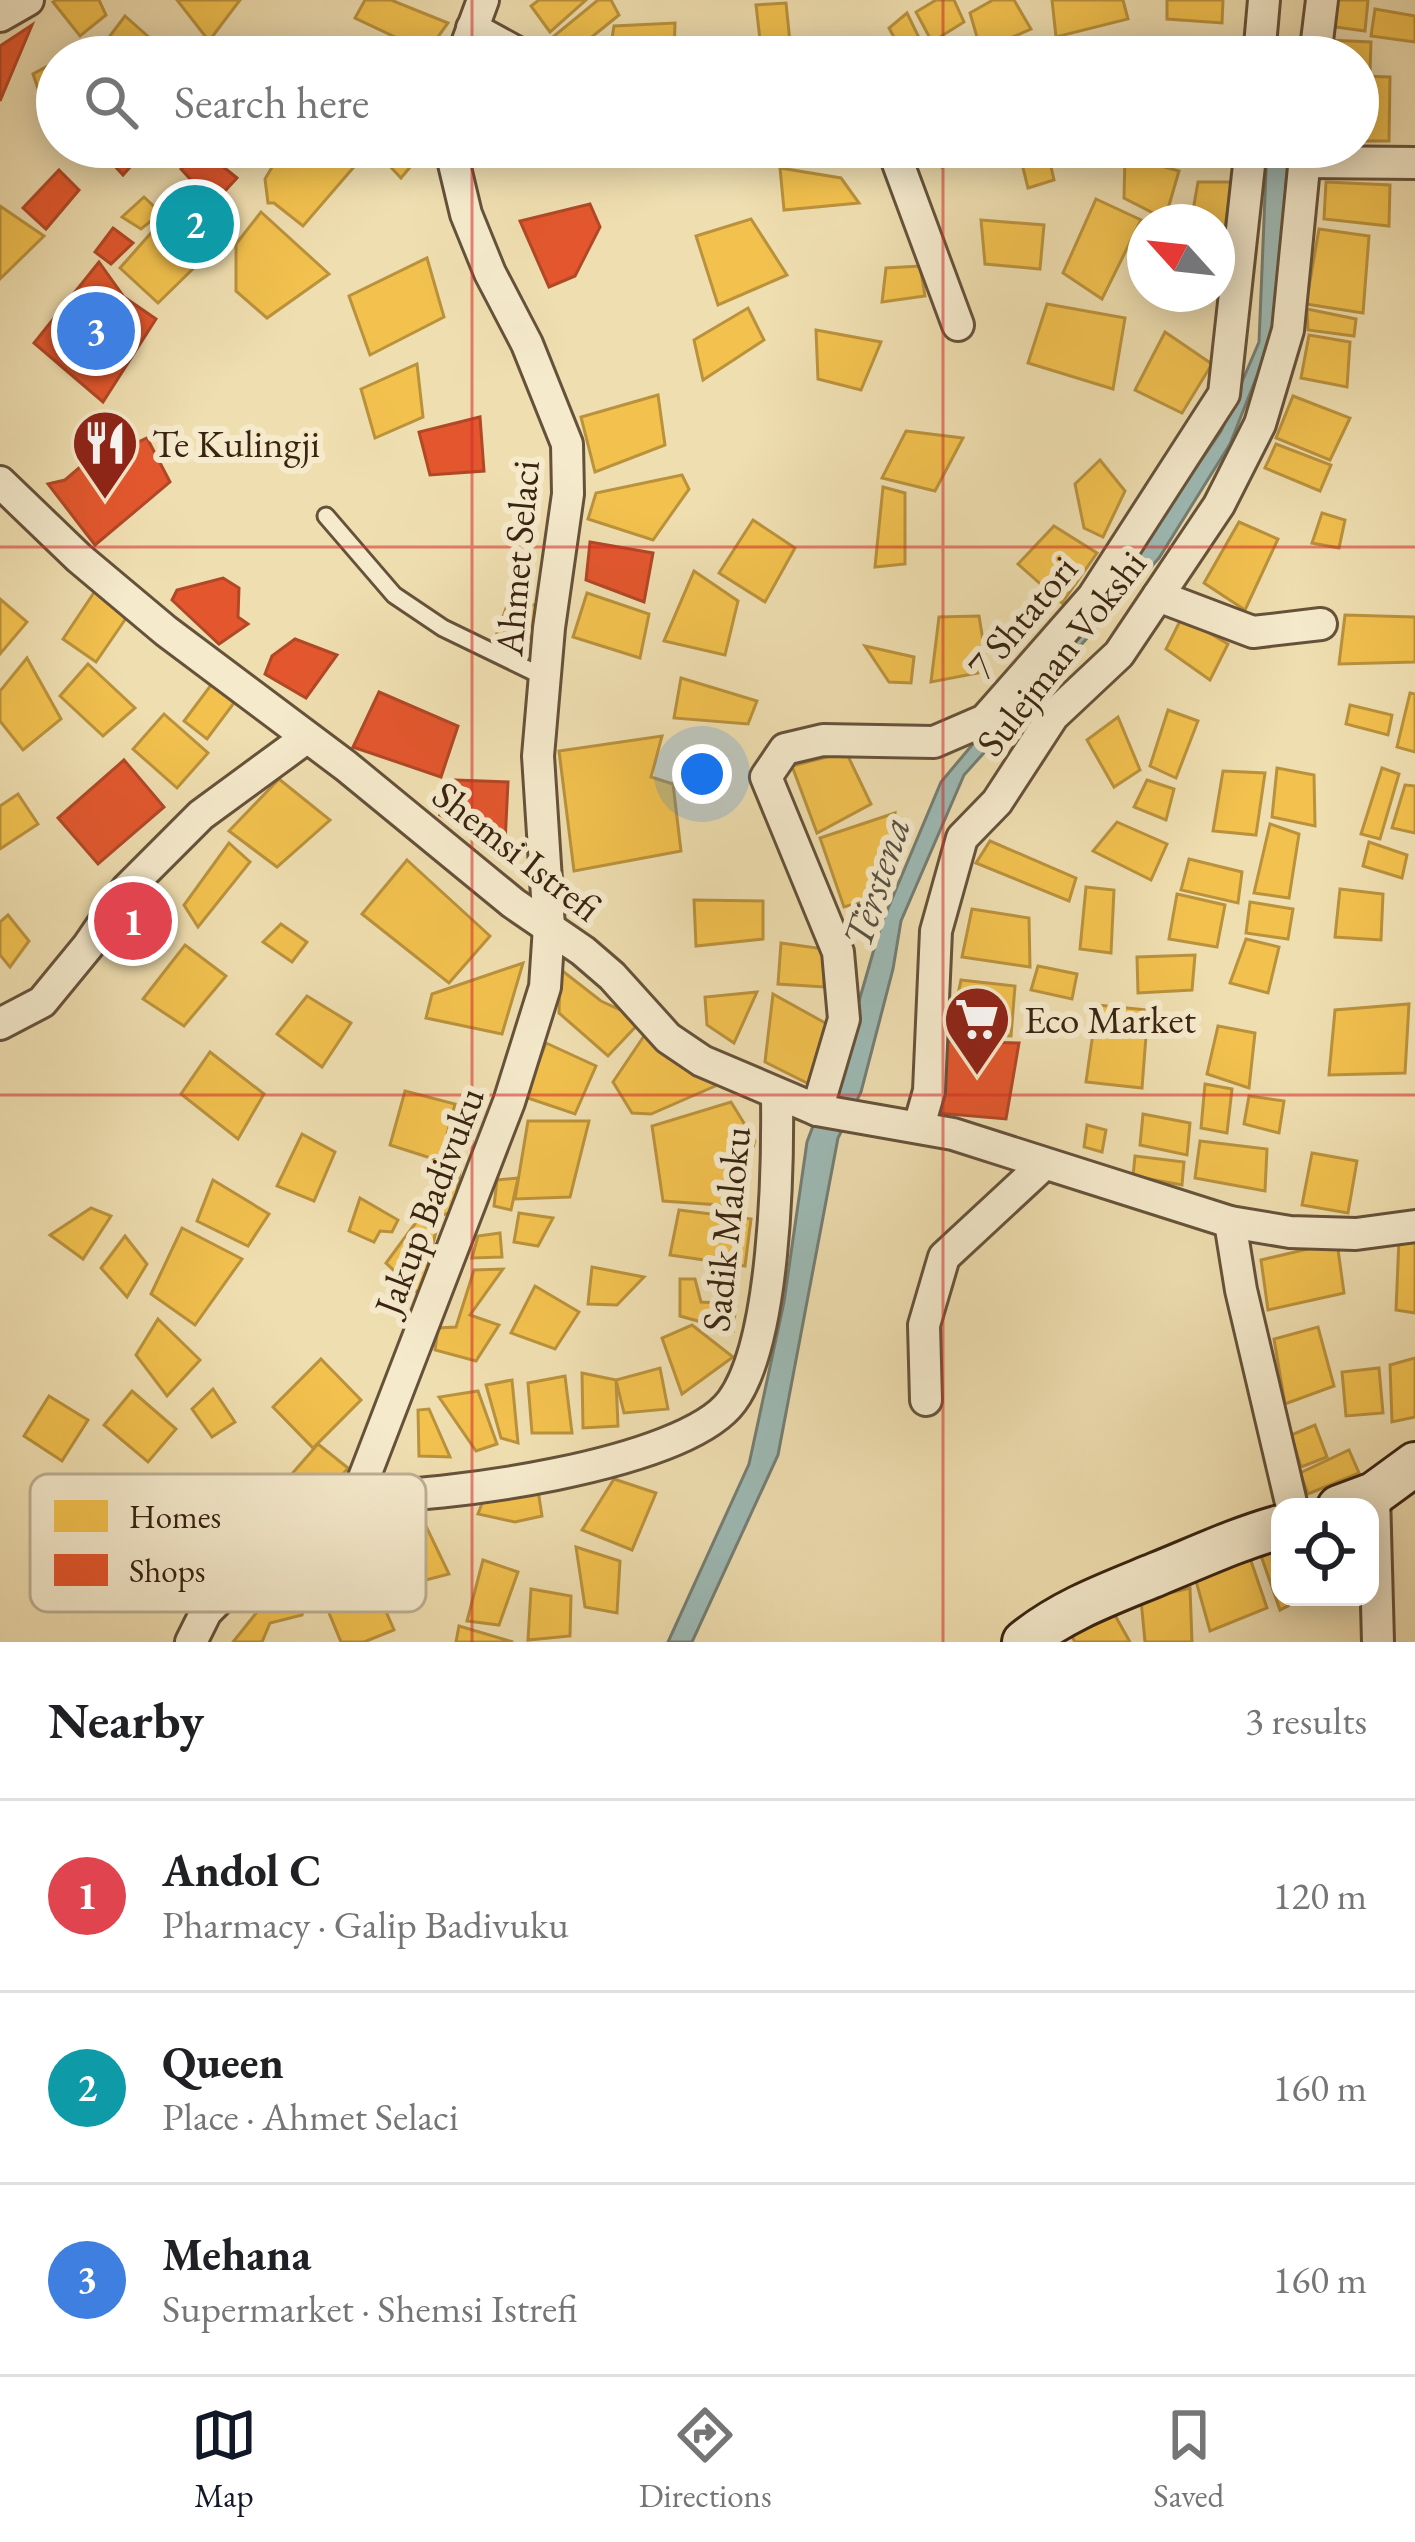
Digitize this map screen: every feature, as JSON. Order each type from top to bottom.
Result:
[{"type":"street","points":[[0,16],[28,0]]},
{"type":"street","points":[[1261,36],[1264,0]]},
{"type":"street","points":[[1318,36],[1322,0]]},
{"type":"street","name":"Sulejman Vokshi","points":[[1379,160],[1415,163]]},
{"type":"street","name":"Ahmet Selaci","points":[[455,168],[466,214],[536,364],[567,444],[568,494],[549,628],[538,756],[549,927]]},
{"type":"street","points":[[900,168],[958,325]]},
{"type":"street","name":"7 Shtatori","points":[[817,1110],[844,1019],[838,952],[766,777],[785,748],[823,740],[934,742],[986,720],[1093,598],[1224,394],[1249,168]]},
{"type":"street","name":"Sulejman Vokshi","points":[[919,1126],[929,1091],[935,931],[962,838],[997,802],[1053,716],[1120,654],[1219,505],[1260,424],[1288,330],[1304,168]]},
{"type":"street","name":"Shemsi Istrefi","points":[[0,482],[79,558],[166,631],[612,976],[668,1038],[702,1061],[817,1110],[919,1126],[1230,1222],[1290,1232],[1356,1234],[1415,1226]]},
{"type":"street","points":[[1158,596],[1253,632],[1321,624]]},
{"type":"street","points":[[0,1024],[42,1003],[127,889],[201,814],[306,738]]},
{"type":"street","name":"Jakup Badivuku","points":[[365,1474],[509,1102],[545,987],[549,927]]},
{"type":"street","name":"Sadik Maloku","points":[[426,1494],[592,1466],[689,1435],[729,1406],[749,1371],[765,1289],[778,1180],[777,1096]]},
{"type":"street","points":[[926,1400],[924,1325],[944,1258],[1043,1165]]},
{"type":"street","points":[[1230,1222],[1241,1290],[1290,1498]]},
{"type":"street","points":[[1359,1498],[1415,1464]]},
{"type":"street","points":[[1035,1638],[1117,1589],[1233,1540],[1271,1529]]},
{"type":"street","points":[[1372,1606],[1378,1642]]},
{"type":"street","points":[[191,1642],[206,1612]]},
{"type":"lane","points":[[326,516],[394,595],[443,628],[546,678]]},
{"type":"water","points":[[1266,168],[1287,168],[1274,333],[1230,444],[1159,558],[964,775],[901,921],[861,1092],[838,1138],[778,1455],[692,1642],[668,1642],[749,1464],[784,1302],[807,1142],[855,1015],[881,925],[941,782],[1093,617],[1221,431],[1259,342]]},
{"type":"building: Homes","points":[[99,0],[106,15],[80,36],[53,2]]},
{"type":"building: Homes","points":[[177,0],[240,0],[213,36],[205,36]]},
{"type":"building: Homes","points":[[365,0],[391,0],[448,23],[439,36],[393,36],[355,18]]},
{"type":"building: Homes","points":[[539,0],[586,0],[550,32],[531,6]]},
{"type":"building: Homes","points":[[598,0],[611,0],[619,15],[593,36],[554,36]]},
{"type":"building: Homes","points":[[936,0],[954,0],[964,22],[942,36],[929,36],[916,12]]},
{"type":"building: Homes","points":[[993,0],[1014,0],[1031,29],[1015,36],[977,36],[970,13]]},
{"type":"building: Homes","points":[[1052,0],[1123,0],[1128,19],[1056,36]]},
{"type":"building: Homes","points":[[1167,0],[1223,0],[1222,23],[1167,19]]},
{"type":"building: Homes","points":[[1331,0],[1368,0],[1365,31],[1328,26]]},
{"type":"building: Homes","points":[[786,3],[789,36],[760,36],[756,5]]},
{"type":"building: Homes","points":[[1375,9],[1415,16],[1415,42],[1371,36]]},
{"type":"building: Homes","points":[[907,13],[918,36],[893,36],[889,28]]},
{"type":"building: Homes","points":[[125,16],[148,36],[110,36]]},
{"type":"building: Homes","points":[[675,23],[675,36],[612,36],[614,26]]},
{"type":"building: Homes","points":[[1379,77],[1390,77],[1389,141],[1379,141]]},
{"type":"building: Homes","points":[[272,168],[353,168],[303,226],[268,203],[265,179]]},
{"type":"building: Homes","points":[[780,168],[841,178],[859,203],[784,210]]},
{"type":"building: Homes","points":[[1023,168],[1051,168],[1054,180],[1028,188]]},
{"type":"building: Homes","points":[[1125,168],[1179,171],[1169,204],[1136,204],[1124,198]]},
{"type":"building: Homes","points":[[1198,182],[1231,182],[1228,204],[1194,204]]},
{"type":"building: Homes","points":[[1326,182],[1390,185],[1389,226],[1324,219]]},
{"type":"building: Homes","points":[[144,197],[161,213],[141,229],[122,217]]},
{"type":"building: Homes","points":[[183,197],[224,228],[206,248],[166,219]]},
{"type":"building: Homes","points":[[1096,199],[1127,213],[1127,248],[1102,299],[1063,273]]},
{"type":"building: Homes","points":[[0,206],[44,236],[0,279]]},
{"type":"building: Homes","points":[[261,212],[329,274],[267,318],[236,291],[236,244]]},
{"type":"building: Homes","points":[[751,219],[787,275],[718,305],[696,236]]},
{"type":"building: Homes","points":[[981,220],[1044,225],[1040,269],[985,264]]},
{"type":"building: Homes","points":[[158,225],[203,259],[158,303],[120,268]]},
{"type":"building: Homes","points":[[1319,229],[1369,236],[1363,313],[1306,304]]},
{"type":"building: Homes","points":[[427,258],[444,317],[370,355],[349,296]]},
{"type":"building: Homes","points":[[920,266],[925,296],[882,302],[886,268]]},
{"type":"building: Homes","points":[[1047,304],[1125,318],[1113,389],[1028,363]]},
{"type":"building: Homes","points":[[748,308],[764,340],[703,380],[694,340]]},
{"type":"building: Homes","points":[[1307,309],[1356,319],[1354,336],[1308,330]]},
{"type":"building: Homes","points":[[816,330],[881,342],[861,390],[818,379]]},
{"type":"building: Homes","points":[[1165,332],[1212,364],[1182,413],[1135,390]]},
{"type":"building: Homes","points":[[1309,335],[1350,342],[1347,387],[1301,378]]},
{"type":"building: Homes","points":[[417,364],[423,417],[375,438],[361,389]]},
{"type":"building: Homes","points":[[658,395],[665,445],[595,472],[581,417]]},
{"type":"building: Homes","points":[[1293,396],[1350,418],[1330,460],[1276,438]]},
{"type":"building: Homes","points":[[906,431],[963,438],[935,491],[882,478]]},
{"type":"building: Homes","points":[[1276,444],[1331,465],[1320,491],[1265,468]]},
{"type":"building: Homes","points":[[1100,460],[1125,491],[1103,537],[1084,528],[1075,484]]},
{"type":"building: Homes","points":[[682,475],[689,489],[653,540],[588,519],[596,493]]},
{"type":"building: Homes","points":[[883,487],[905,493],[905,564],[875,567]]},
{"type":"building: Homes","points":[[1322,513],[1345,520],[1339,548],[1312,543]]},
{"type":"building: Homes","points":[[753,520],[795,548],[765,602],[719,573]]},
{"type":"building: Homes","points":[[1239,522],[1278,539],[1245,610],[1204,583]]},
{"type":"building: Homes","points":[[1054,526],[1097,553],[1062,603],[1018,564]]},
{"type":"building: Homes","points":[[694,571],[738,601],[725,655],[664,641]]},
{"type":"building: Homes","points":[[95,591],[129,614],[96,662],[63,639]]},
{"type":"building: Homes","points":[[587,593],[649,614],[640,658],[573,637]]},
{"type":"building: Homes","points":[[0,599],[27,622],[0,654]]},
{"type":"building: Homes","points":[[509,600],[544,607],[542,639],[496,636]]},
{"type":"building: Homes","points":[[1345,615],[1415,617],[1415,662],[1339,664]]},
{"type":"building: Homes","points":[[979,616],[988,671],[931,682],[939,617]]},
{"type":"building: Homes","points":[[1182,617],[1228,644],[1210,680],[1166,649]]},
{"type":"building: Homes","points":[[865,646],[914,657],[911,683],[889,682]]},
{"type":"building: Homes","points":[[27,658],[61,719],[23,750],[0,721],[0,691]]},
{"type":"building: Homes","points":[[88,664],[135,708],[103,736],[60,696]]},
{"type":"building: Homes","points":[[681,678],[757,701],[748,724],[674,718]]},
{"type":"building: Homes","points":[[214,681],[237,699],[207,739],[184,721]]},
{"type":"building: Homes","points":[[1410,693],[1415,694],[1415,752],[1397,747]]},
{"type":"building: Homes","points":[[1350,705],[1392,715],[1388,735],[1346,724]]},
{"type":"building: Homes","points":[[1168,710],[1198,721],[1176,778],[1150,766]]},
{"type":"building: Homes","points":[[164,714],[208,753],[177,788],[133,749]]},
{"type":"building: Homes","points":[[1118,717],[1140,770],[1114,787],[1087,740]]},
{"type":"building: Homes","points":[[662,736],[651,777],[673,784],[681,851],[574,871],[559,751]]},
{"type":"building: Homes","points":[[846,752],[871,804],[817,833],[792,766]]},
{"type":"building: Homes","points":[[1277,768],[1314,775],[1315,826],[1272,817]]},
{"type":"building: Homes","points":[[1382,768],[1399,774],[1380,839],[1361,834]]},
{"type":"building: Homes","points":[[1223,771],[1265,773],[1256,835],[1213,831]]},
{"type":"building: Homes","points":[[279,779],[330,820],[277,867],[229,831]]},
{"type":"building: Homes","points":[[1147,780],[1174,789],[1166,820],[1134,807]]},
{"type":"building: Homes","points":[[1405,785],[1415,786],[1415,833],[1392,828]]},
{"type":"building: Homes","points":[[18,794],[38,824],[0,849],[0,806]]},
{"type":"building: Homes","points":[[895,813],[886,895],[844,907],[820,838]]},
{"type":"building: Homes","points":[[1117,822],[1167,844],[1151,880],[1093,851]]},
{"type":"building: Homes","points":[[1270,824],[1299,834],[1289,898],[1254,893]]},
{"type":"building: Homes","points":[[990,841],[1076,878],[1069,901],[976,863]]},
{"type":"building: Homes","points":[[1369,842],[1407,855],[1402,878],[1363,866]]},
{"type":"building: Homes","points":[[229,843],[250,862],[198,927],[184,905]]},
{"type":"building: Homes","points":[[1189,859],[1242,872],[1238,903],[1181,890]]},
{"type":"building: Homes","points":[[407,860],[490,936],[449,983],[362,914]]},
{"type":"building: Homes","points":[[1086,887],[1114,890],[1111,953],[1080,949]]},
{"type":"building: Homes","points":[[1340,889],[1383,894],[1381,940],[1335,937]]},
{"type":"building: Homes","points":[[1177,894],[1225,905],[1217,947],[1169,939]]},
{"type":"building: Homes","points":[[694,900],[763,901],[763,939],[696,946]]},
{"type":"building: Homes","points":[[1250,902],[1293,909],[1288,939],[1246,933]]},
{"type":"building: Homes","points":[[972,909],[1029,918],[1030,967],[962,957]]},
{"type":"building: Homes","points":[[8,915],[29,941],[10,967],[0,955],[0,922]]},
{"type":"building: Homes","points":[[281,924],[307,942],[292,962],[263,942]]},
{"type":"building: Homes","points":[[1246,939],[1279,947],[1268,993],[1230,983]]},
{"type":"building: Homes","points":[[781,943],[824,949],[824,987],[778,984]]},
{"type":"building: Homes","points":[[185,945],[226,976],[184,1026],[143,999]]},
{"type":"building: Homes","points":[[1195,955],[1192,990],[1138,993],[1137,957]]},
{"type":"building: Homes","points":[[523,963],[502,1034],[426,1018],[432,994]]},
{"type":"building: Homes","points":[[1038,966],[1077,974],[1072,999],[1031,990]]},
{"type":"building: Homes","points":[[560,969],[601,1001],[642,1020],[608,1056],[559,1013]]},
{"type":"building: Homes","points":[[961,980],[1015,986],[1011,1036],[950,1033]]},
{"type":"building: Homes","points":[[757,992],[734,1043],[707,1025],[705,997]]},
{"type":"building: Homes","points":[[773,994],[836,1029],[809,1084],[765,1062]]},
{"type":"building: Homes","points":[[307,996],[351,1023],[322,1067],[277,1034]]},
{"type":"building: Homes","points":[[1409,1004],[1405,1073],[1329,1075],[1335,1010]]},
{"type":"building: Homes","points":[[1097,1005],[1148,1010],[1142,1088],[1086,1082]]},
{"type":"building: Homes","points":[[1218,1026],[1255,1033],[1249,1088],[1207,1074]]},
{"type":"building: Homes","points":[[646,1033],[722,1083],[651,1114],[632,1113],[613,1082]]},
{"type":"building: Homes","points":[[546,1043],[596,1066],[575,1114],[525,1097]]},
{"type":"building: Homes","points":[[210,1052],[264,1094],[238,1139],[181,1094]]},
{"type":"building: Homes","points":[[1205,1084],[1232,1089],[1227,1133],[1201,1128]]},
{"type":"building: Homes","points":[[405,1091],[455,1104],[440,1161],[390,1145]]},
{"type":"building: Homes","points":[[1249,1096],[1284,1101],[1279,1133],[1244,1124]]},
{"type":"building: Homes","points":[[731,1102],[755,1141],[734,1206],[663,1201],[652,1126]]},
{"type":"building: Homes","points":[[1143,1114],[1190,1123],[1187,1155],[1140,1145]]},
{"type":"building: Homes","points":[[528,1121],[589,1121],[570,1197],[515,1199]]},
{"type":"building: Homes","points":[[1087,1125],[1106,1130],[1102,1152],[1084,1147]]},
{"type":"building: Homes","points":[[302,1134],[335,1152],[314,1201],[277,1186]]},
{"type":"building: Homes","points":[[1200,1141],[1267,1149],[1265,1191],[1195,1178]]},
{"type":"building: Homes","points":[[1312,1153],[1357,1161],[1348,1213],[1302,1205]]},
{"type":"building: Homes","points":[[1135,1156],[1184,1162],[1182,1185],[1133,1176]]},
{"type":"building: Homes","points":[[440,1161],[460,1171],[454,1212],[417,1221]]},
{"type":"building: Homes","points":[[518,1178],[511,1210],[494,1206],[497,1180]]},
{"type":"building: Homes","points":[[213,1180],[269,1214],[248,1246],[197,1221]]},
{"type":"building: Homes","points":[[360,1198],[398,1220],[392,1232],[380,1231],[374,1242],[349,1231]]},
{"type":"building: Homes","points":[[91,1208],[111,1216],[83,1259],[50,1235]]},
{"type":"building: Homes","points":[[679,1210],[751,1219],[745,1266],[670,1255]]},
{"type":"building: Homes","points":[[519,1213],[553,1218],[538,1246],[514,1242]]},
{"type":"building: Homes","points":[[417,1221],[436,1231],[421,1296],[386,1263]]},
{"type":"building: Homes","points":[[182,1228],[242,1259],[195,1325],[151,1294]]},
{"type":"building: Homes","points":[[500,1233],[502,1257],[472,1258],[478,1236]]},
{"type":"building: Homes","points":[[125,1236],[147,1264],[127,1297],[101,1268]]},
{"type":"building: Homes","points":[[1399,1239],[1415,1240],[1415,1313],[1396,1310]]},
{"type":"building: Homes","points":[[1337,1242],[1344,1293],[1268,1310],[1261,1260]]},
{"type":"building: Homes","points":[[592,1267],[644,1277],[617,1305],[588,1304]]},
{"type":"building: Homes","points":[[503,1269],[470,1315],[499,1325],[476,1361],[435,1350],[438,1328],[456,1327],[474,1270]]},
{"type":"building: Homes","points":[[680,1279],[695,1279],[701,1302],[736,1304],[733,1331],[680,1316]]},
{"type":"building: Homes","points":[[535,1286],[579,1312],[555,1349],[511,1333]]},
{"type":"building: Homes","points":[[158,1319],[200,1360],[167,1396],[136,1355]]},
{"type":"building: Homes","points":[[692,1325],[733,1357],[682,1394],[662,1338]]},
{"type":"building: Homes","points":[[1318,1327],[1334,1386],[1285,1404],[1274,1339]]},
{"type":"building: Homes","points":[[1415,1358],[1415,1417],[1392,1422],[1390,1365]]},
{"type":"building: Homes","points":[[321,1359],[361,1400],[313,1448],[273,1407]]},
{"type":"building: Homes","points":[[660,1368],[668,1409],[624,1413],[616,1380]]},
{"type":"building: Homes","points":[[1379,1368],[1383,1413],[1346,1416],[1342,1372]]},
{"type":"building: Homes","points":[[582,1373],[616,1380],[618,1426],[583,1428]]},
{"type":"building: Homes","points":[[565,1376],[572,1433],[532,1433],[528,1383]]},
{"type":"building: Homes","points":[[512,1380],[518,1443],[501,1438],[486,1385]]},
{"type":"building: Homes","points":[[213,1389],[235,1422],[212,1437],[192,1409]]},
{"type":"building: Homes","points":[[132,1391],[176,1429],[148,1462],[104,1425]]},
{"type":"building: Homes","points":[[478,1391],[497,1444],[476,1451],[439,1397]]},
{"type":"building: Homes","points":[[49,1396],[88,1420],[62,1461],[24,1436]]},
{"type":"building: Homes","points":[[429,1409],[450,1457],[419,1456],[418,1410]]},
{"type":"building: Homes","points":[[1315,1425],[1327,1457],[1301,1467],[1291,1435]]},
{"type":"building: Homes","points":[[318,1444],[348,1468],[343,1474],[292,1474]]},
{"type":"building: Homes","points":[[1349,1450],[1359,1473],[1308,1494],[1300,1473]]},
{"type":"building: Homes","points":[[614,1479],[656,1493],[632,1550],[582,1530]]},
{"type":"building: Homes","points":[[538,1490],[542,1516],[515,1522],[478,1514],[484,1498]]},
{"type":"building: Homes","points":[[426,1526],[449,1574],[426,1580]]},
{"type":"building: Homes","points":[[1271,1545],[1271,1584],[1259,1550]]},
{"type":"building: Homes","points":[[576,1547],[620,1561],[617,1613],[585,1607]]},
{"type":"building: Homes","points":[[1247,1549],[1267,1608],[1210,1631],[1196,1581]]},
{"type":"building: Homes","points":[[483,1560],[518,1572],[499,1625],[467,1621]]},
{"type":"building: Homes","points":[[1190,1588],[1192,1642],[1145,1642],[1141,1600]]},
{"type":"building: Homes","points":[[531,1589],[571,1596],[570,1636],[528,1640]]},
{"type":"building: Homes","points":[[1112,1610],[1130,1642],[1075,1642],[1071,1635]]},
{"type":"building: Homes","points":[[257,1612],[303,1612],[270,1623],[262,1642],[233,1642]]},
{"type":"building: Homes","points":[[329,1612],[386,1612],[394,1630],[364,1642],[341,1642]]},
{"type":"building: Homes","points":[[459,1626],[513,1642],[456,1642]]},
{"type":"building: Shops","points":[[32,25],[0,101],[0,46]]},
{"type":"building: Shops","points":[[225,168],[237,178],[213,204],[181,169]]},
{"type":"building: Shops","points":[[59,170],[79,190],[46,229],[23,208]]},
{"type":"building: Shops","points":[[590,204],[600,227],[575,276],[549,287],[520,221]]},
{"type":"building: Shops","points":[[113,228],[133,243],[111,264],[95,252]]},
{"type":"building: Shops","points":[[99,262],[124,297],[156,319],[103,402],[34,343]]},
{"type":"building: Shops","points":[[480,417],[484,471],[430,475],[419,432]]},
{"type":"building: Shops","name":"Te Kulingji","points":[[114,438],[125,448],[147,438],[170,482],[95,545],[48,484],[65,480]]},
{"type":"building: Shops","points":[[590,542],[653,553],[644,602],[586,580]]},
{"type":"building: Shops","points":[[223,578],[239,588],[238,617],[248,624],[219,644],[172,600],[177,590]]},
{"type":"building: Shops","points":[[295,639],[337,655],[306,698],[265,674],[272,656]]},
{"type":"building: Shops","points":[[379,692],[458,726],[441,777],[353,747]]},
{"type":"building: Shops","points":[[124,760],[164,807],[98,864],[58,818]]},
{"type":"building: Shops","points":[[455,780],[508,782],[505,844],[440,815]]},
{"type":"building: Shops","name":"Eco Market","points":[[948,1041],[1019,1043],[1006,1119],[937,1113]]},
{"type":"place","name":"Queen","points":[[195,224]]},
{"type":"place","name":"Mehana","points":[[96,331]]},
{"type":"place","name":"Te Kulingji","points":[[105,502]]},
{"type":"place","name":"Andol C","points":[[133,921]]},
{"type":"place","name":"Eco Market","points":[[977,1078]]},
{"type":"water label","name":"Tërstena","points":[[876,882]]}]
